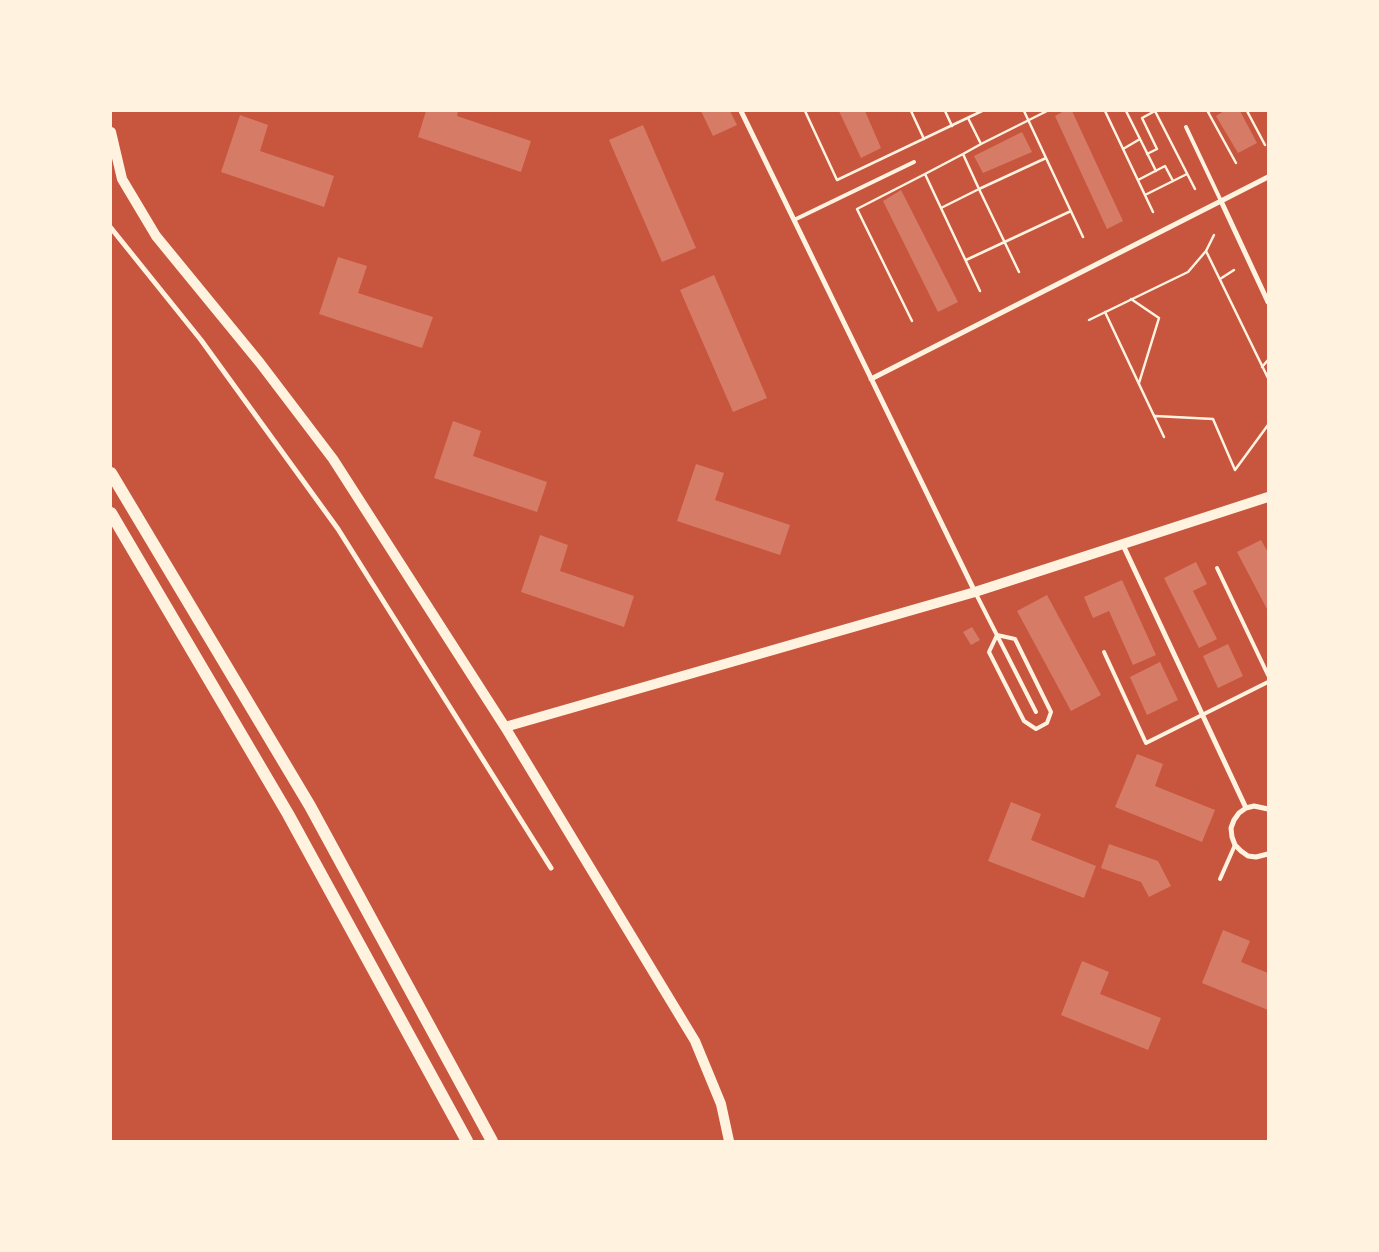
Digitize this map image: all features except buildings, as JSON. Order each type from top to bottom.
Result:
[{"type":"highway","points":[[111,473],[310,806],[492,1141]]},
{"type":"highway","points":[[111,513],[288,814],[467,1141]]},
{"type":"main road","points":[[111,132],[122,179],[156,236],[260,363],[333,459],[505,726],[695,1041],[721,1104],[729,1141]]},
{"type":"main road","points":[[505,726],[975,592],[1268,497]]},
{"type":"street","points":[[741,111],[975,592]]},
{"type":"street","points":[[871,379],[1268,177]]},
{"type":"street","points":[[1221,201],[1268,302]]},
{"type":"street","points":[[111,228],[201,340],[338,529],[551,868]]},
{"type":"street","points":[[1123,545],[1246,808]]},
{"type":"street","points":[[1268,809],[1254,806],[1246,808],[1239,813],[1231,828],[1235,845],[1248,856],[1256,857],[1268,854]]},
{"type":"lane","points":[[1186,127],[1221,201]]},
{"type":"lane","points":[[794,220],[914,162]]},
{"type":"lane","points":[[1217,568],[1268,675]]},
{"type":"lane","points":[[975,592],[1036,712]]},
{"type":"lane","points":[[997,635],[1015,639],[1051,712],[1047,723],[1036,729],[1024,721],[989,652],[997,635]]},
{"type":"lane","points":[[1104,652],[1146,743],[1268,682]]},
{"type":"lane","points":[[1220,879],[1235,845]]},
{"type":"path","points":[[805,111],[837,180],[982,111]]},
{"type":"path","points":[[911,111],[924,139]]},
{"type":"path","points":[[945,111],[952,126]]},
{"type":"path","points":[[1024,111],[1083,237]]},
{"type":"path","points":[[912,321],[857,209],[1047,111]]},
{"type":"path","points":[[1105,111],[1153,212]]},
{"type":"path","points":[[1126,111],[1156,170]]},
{"type":"path","points":[[1147,154],[1157,149],[1142,118],[1155,111],[1195,189]]},
{"type":"path","points":[[1248,111],[1265,145]]},
{"type":"path","points":[[1208,112],[1236,163]]},
{"type":"path","points":[[968,118],[981,144]]},
{"type":"path","points":[[1123,149],[1140,139]]},
{"type":"path","points":[[963,154],[1019,272]]},
{"type":"path","points":[[941,208],[1046,158]]},
{"type":"path","points":[[1138,180],[1165,166],[1173,181]]},
{"type":"path","points":[[925,174],[980,291]]},
{"type":"path","points":[[1145,196],[1187,174]]},
{"type":"path","points":[[966,260],[1071,211]]},
{"type":"path","points":[[1089,320],[1188,272],[1206,251],[1214,235]]},
{"type":"path","points":[[1206,251],[1268,378]]},
{"type":"path","points":[[1220,279],[1234,270]]},
{"type":"path","points":[[1131,299],[1159,318],[1139,383]]},
{"type":"path","points":[[1105,312],[1164,437]]},
{"type":"path","points":[[1262,367],[1268,360]]},
{"type":"path","points":[[1154,416],[1213,419],[1235,470],[1268,425]]}]
